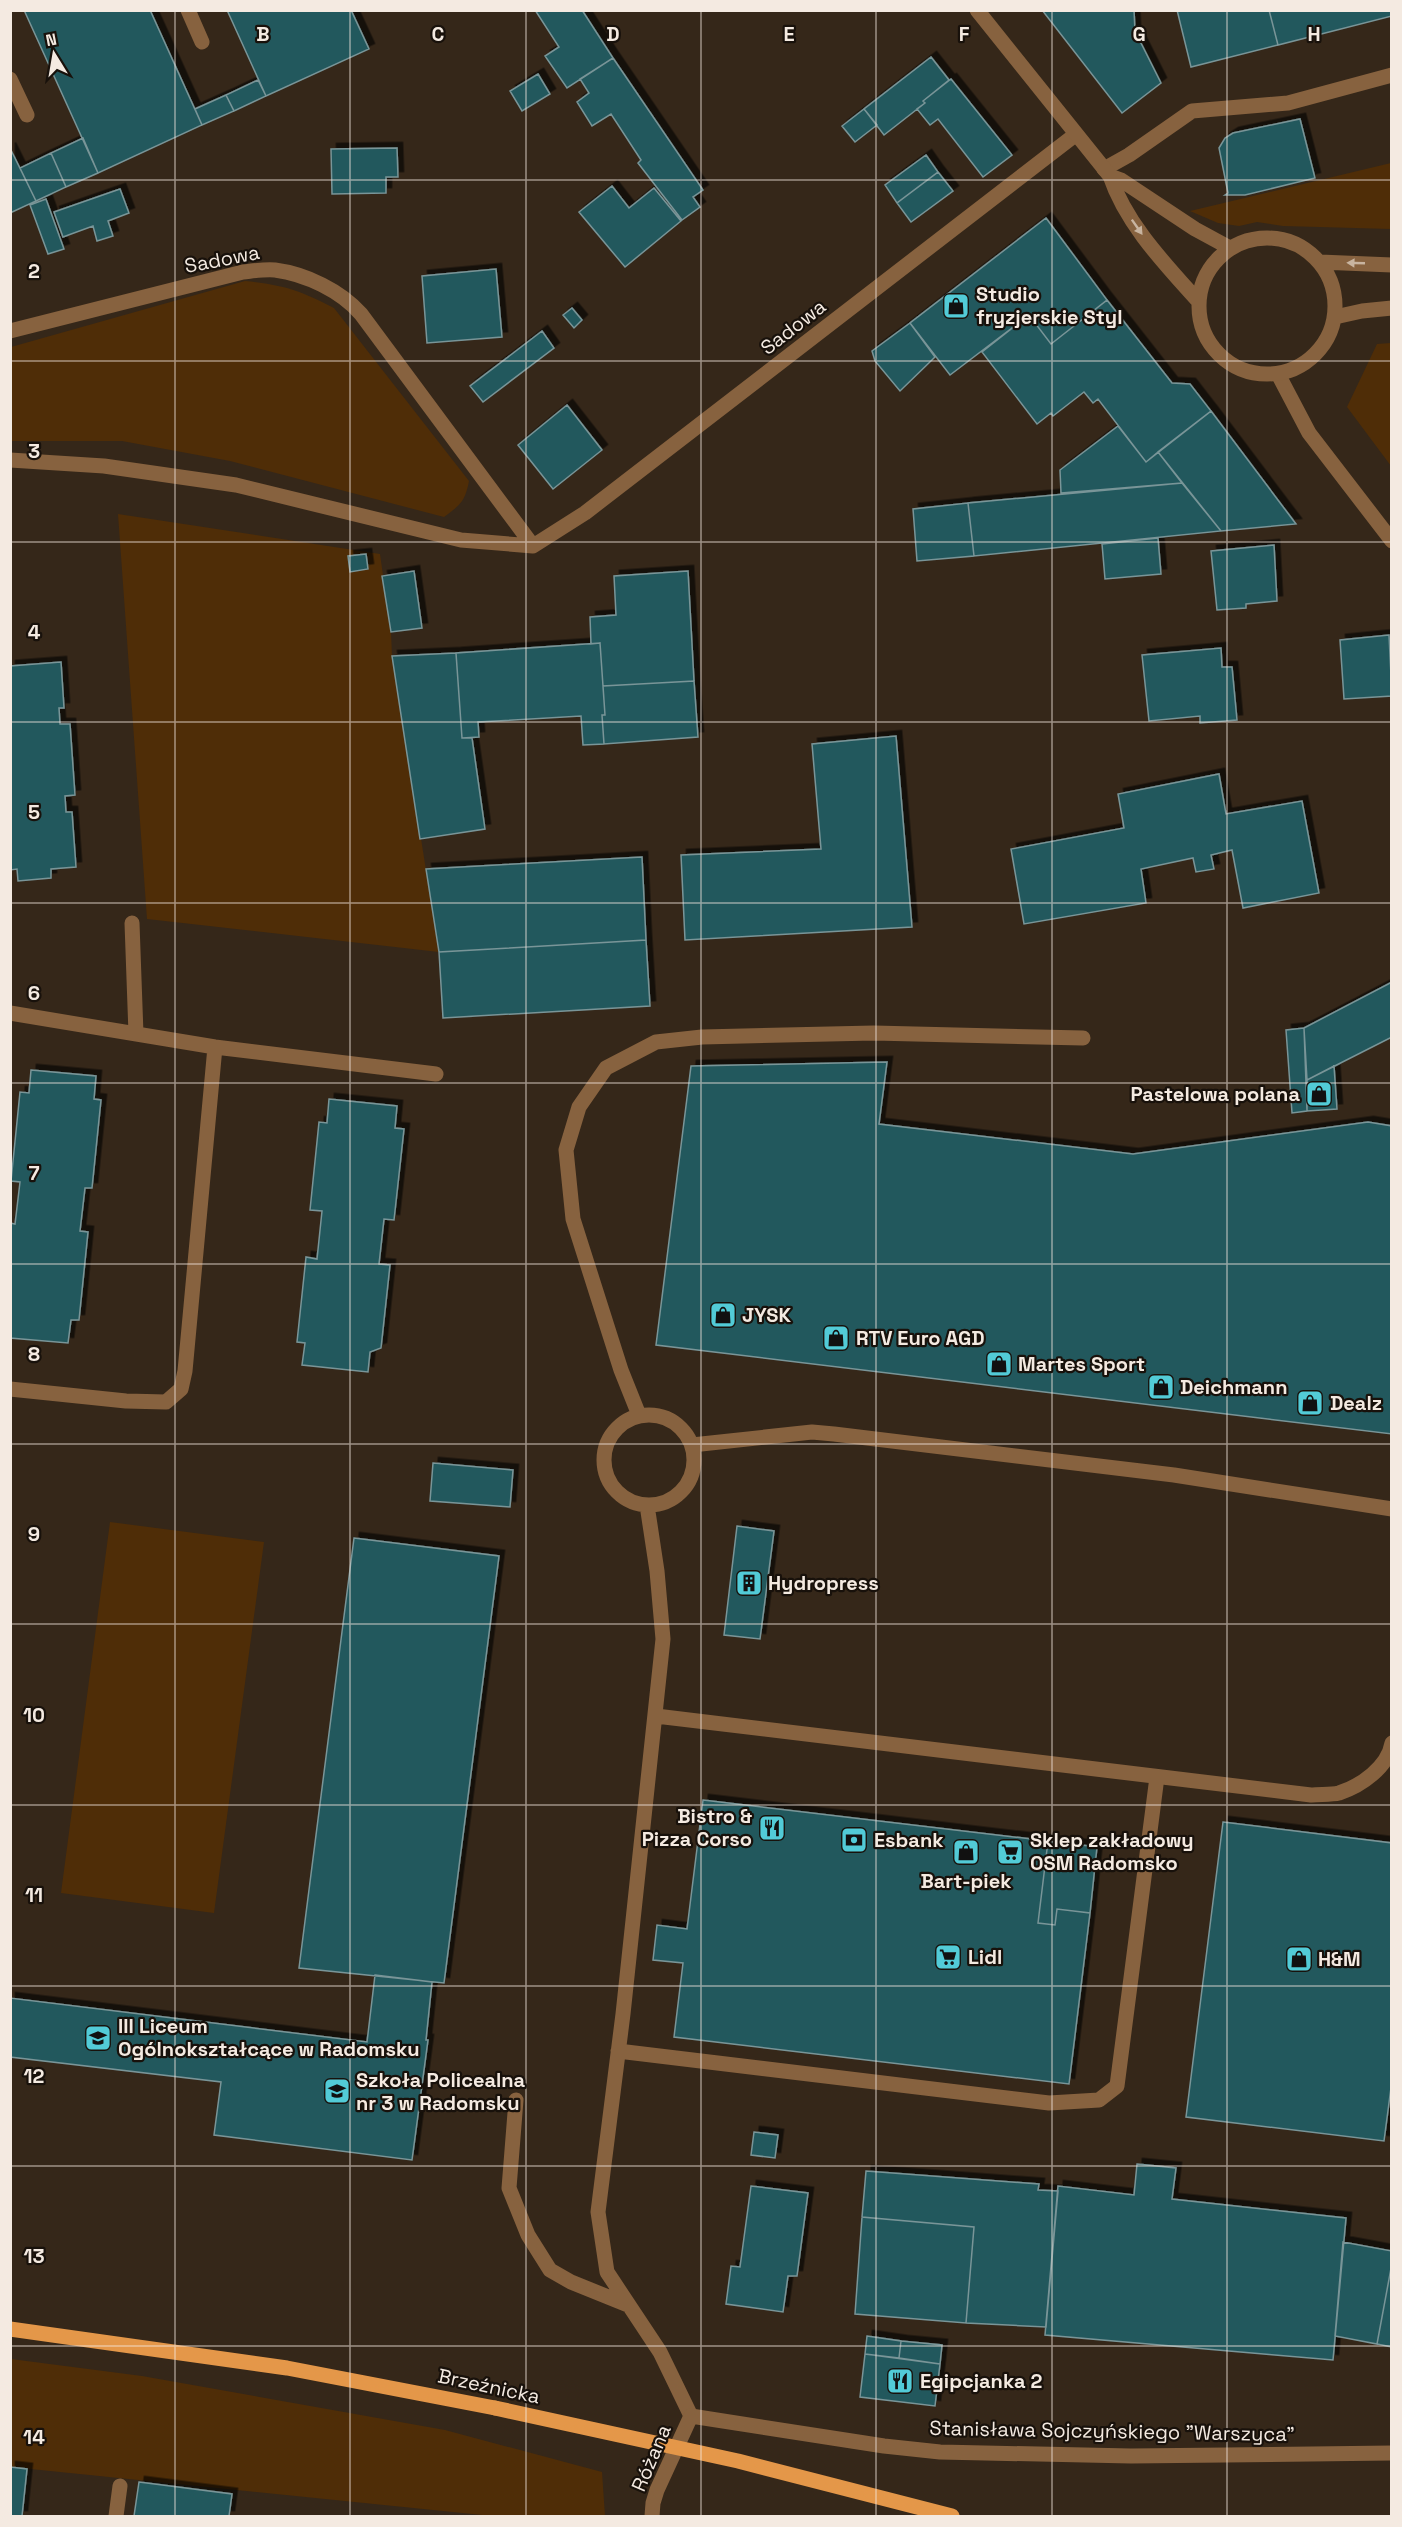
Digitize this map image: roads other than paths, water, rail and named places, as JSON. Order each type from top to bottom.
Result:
[{"type":"main road","name":"Brzeźnicka","points":[[10,2329],[287,2368],[495,2408],[738,2461],[952,2517]]},
{"type":"street","points":[[188,10],[202,42]]},
{"type":"street","points":[[977,10],[1075,135],[1107,172],[1116,193],[1137,228],[1168,268],[1199,302]]},
{"type":"street","points":[[1107,172],[1192,111],[1288,103],[1392,75]]},
{"type":"street","points":[[10,79],[27,115]]},
{"type":"street","name":"Sadowa","points":[[10,331],[243,272],[275,270],[328,287],[353,305],[361,314],[533,546],[585,513],[1075,135]]},
{"type":"street","points":[[1107,172],[1195,229],[1230,248]]},
{"type":"street","points":[[1261,237],[1277,238],[1293,243],[1308,251],[1320,262],[1334,288],[1335,317],[1329,338],[1316,355],[1299,367],[1278,374],[1258,374],[1239,369],[1221,357],[1209,341],[1201,323],[1199,302],[1208,272],[1218,259],[1230,248],[1261,237]]},
{"type":"street","points":[[1320,262],[1392,265]]},
{"type":"street","points":[[1335,317],[1392,308]]},
{"type":"street","points":[[1278,374],[1309,433],[1392,541]]},
{"type":"street","points":[[10,460],[104,466],[236,485],[461,540],[533,546]]},
{"type":"street","points":[[132,923],[136,1034]]},
{"type":"street","points":[[10,1013],[215,1047],[436,1074]]},
{"type":"street","points":[[639,1415],[621,1370],[573,1219],[566,1150],[579,1107],[606,1068],[656,1042],[702,1037],[874,1033],[1083,1038]]},
{"type":"street","points":[[10,1389],[126,1401],[166,1402],[181,1389],[185,1371],[215,1047]]},
{"type":"street","points":[[639,1415],[661,1416],[680,1427],[692,1445],[693,1467],[685,1487],[669,1501],[647,1505],[626,1499],[610,1484],[603,1463],[606,1442],[620,1425],[639,1415]]},
{"type":"street","points":[[692,1445],[812,1432],[834,1434],[1174,1475],[1392,1509]]},
{"type":"street","points":[[647,1505],[657,1571],[663,1639],[598,2212],[607,2272],[660,2352],[691,2416]]},
{"type":"street","points":[[656,1716],[1311,1795],[1338,1793],[1369,1778],[1390,1751],[1392,1743]]},
{"type":"street","points":[[618,2051],[1049,2103],[1099,2100],[1117,2086],[1157,1778]]},
{"type":"street","points":[[516,2100],[509,2188],[528,2235],[550,2270],[571,2282],[628,2305]]},
{"type":"street","name":"Stanisława Sojczyńskiego \"Warszyca\"","points":[[691,2416],[884,2446],[940,2452],[1131,2456],[1392,2453]]},
{"type":"street","name":"Różana","points":[[652,2517],[657,2490],[691,2416]]},
{"type":"street","points":[[116,2517],[120,2486]]},
{"type":"place","name":"Studio fryzjerskie Styl","points":[[956,306]]},
{"type":"place","name":"Pastelowa polana","points":[[1319,1094]]},
{"type":"place","name":"JYSK","points":[[723,1315]]},
{"type":"place","name":"RTV Euro AGD","points":[[836,1338]]},
{"type":"place","name":"Martes Sport","points":[[999,1364]]},
{"type":"place","name":"Deichmann","points":[[1161,1387]]},
{"type":"place","name":"Dealz","points":[[1310,1403]]},
{"type":"place","name":"Hydropress","points":[[749,1583]]},
{"type":"place","name":"Bistro & Pizza Corso","points":[[772,1828]]},
{"type":"place","name":"Esbank","points":[[854,1840]]},
{"type":"place","name":"Bart-piek","points":[[966,1852]]},
{"type":"place","name":"Sklep zakładowy OSM Radomsko","points":[[1010,1852]]},
{"type":"place","name":"Lidl","points":[[948,1957]]},
{"type":"place","name":"H&M","points":[[1299,1959]]},
{"type":"place","name":"III Liceum Ogólnokształcące w Radomsku","points":[[98,2038]]},
{"type":"place","name":"Szkoła Policealna nr 3 w Radomsku","points":[[337,2091]]},
{"type":"place","name":"Egipcjanka 2","points":[[900,2381]]}]
